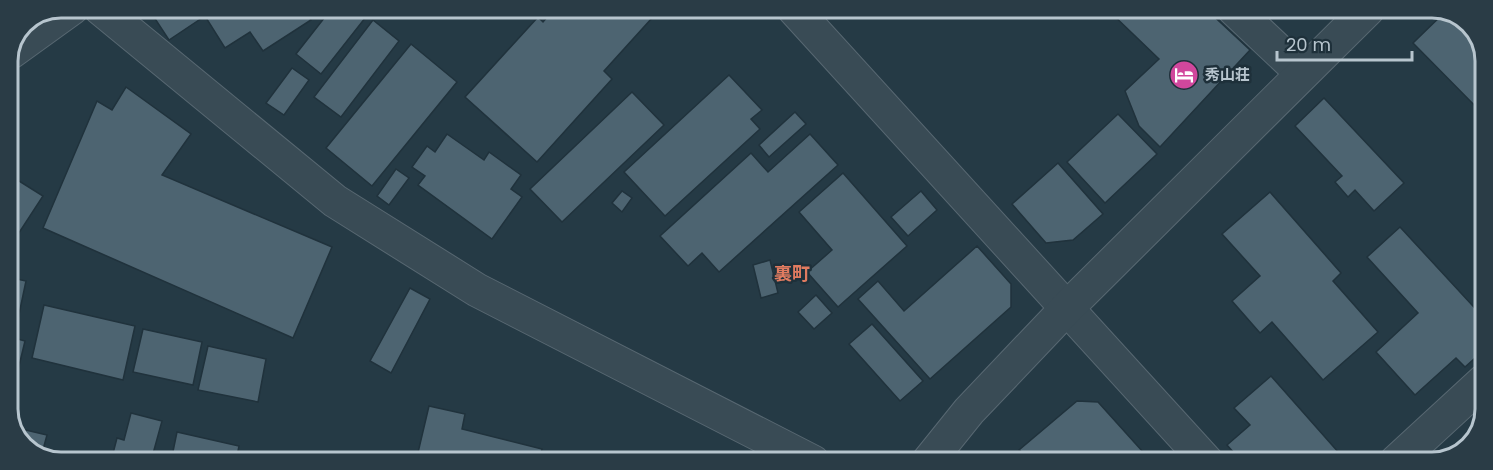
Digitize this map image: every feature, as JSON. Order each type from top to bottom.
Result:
[{"type":"street","points":[[21,45],[58,18]]},
{"type":"street","points":[[112,18],[335,201],[477,290],[793,452]]},
{"type":"street","points":[[802,18],[1198,452]]},
{"type":"street","points":[[1244,18],[1302,73]]},
{"type":"street","points":[[936,452],[969,411],[1067,308],[1359,18]]},
{"type":"street","points":[[1407,452],[1475,389]]},
{"type":"building","points":[[155,18],[202,18],[169,40]]},
{"type":"building","points":[[206,18],[310,18],[311,20],[263,51],[250,32],[225,48]]},
{"type":"building","points":[[324,18],[365,18],[321,74],[296,54]]},
{"type":"building","points":[[537,18],[543,22],[546,18],[652,18],[604,71],[612,79],[537,162],[465,97]]},
{"type":"building","name":"秀山荘","points":[[1116,18],[1216,18],[1250,50],[1160,147],[1139,126],[1125,91],[1159,59]]},
{"type":"building","points":[[1438,19],[1453,24],[1464,33],[1472,45],[1475,59],[1475,106],[1413,43]]},
{"type":"building","points":[[373,20],[399,41],[341,117],[314,97]]},
{"type":"building","points":[[411,44],[457,82],[372,186],[326,148]]},
{"type":"building","points":[[292,68],[309,80],[284,115],[266,103]]},
{"type":"building","points":[[729,75],[762,110],[751,119],[760,129],[665,216],[624,172]]},
{"type":"building","points":[[126,87],[191,134],[162,175],[332,247],[293,338],[43,228],[97,101],[112,110]]},
{"type":"building","points":[[632,92],[664,125],[562,222],[530,189]]},
{"type":"building","points":[[1324,98],[1404,183],[1374,211],[1355,190],[1348,197],[1335,182],[1342,176],[1295,126]]},
{"type":"building","points":[[795,112],[806,124],[769,157],[759,145]]},
{"type":"building","points":[[1118,114],[1157,154],[1105,203],[1067,162]]},
{"type":"building","points":[[447,134],[484,160],[489,152],[521,175],[511,189],[522,197],[492,239],[418,185],[425,176],[412,167],[427,146],[435,152]]},
{"type":"building","points":[[810,134],[838,165],[719,272],[702,253],[688,266],[660,236],[751,153],[768,172]]},
{"type":"building","points":[[1058,163],[1103,214],[1073,240],[1046,243],[1012,204]]},
{"type":"building","points":[[396,169],[409,178],[389,205],[377,196]]},
{"type":"building","points":[[843,173],[907,246],[838,307],[807,272],[832,250],[799,212]]},
{"type":"building","points":[[18,180],[43,196],[18,234]]},
{"type":"building","points":[[622,191],[632,198],[622,212],[612,203]]},
{"type":"building","points":[[921,191],[937,210],[908,236],[891,217]]},
{"type":"building","points":[[1270,192],[1341,273],[1333,281],[1378,332],[1323,380],[1272,322],[1260,333],[1232,301],[1260,276],[1222,234]]},
{"type":"building","points":[[1400,227],[1475,308],[1475,358],[1465,367],[1456,358],[1415,395],[1376,352],[1418,313],[1367,257]]},
{"type":"building","points":[[977,246],[1011,284],[1011,307],[930,379],[858,299],[878,281],[904,311]]},
{"type":"building","points":[[770,260],[778,293],[761,298],[753,265]]},
{"type":"building","points":[[18,279],[26,281],[18,319]]},
{"type":"building","points":[[410,288],[430,299],[391,373],[370,361]]},
{"type":"building","points":[[816,295],[832,313],[814,329],[798,312]]},
{"type":"building","points":[[44,305],[135,326],[123,380],[32,358]]},
{"type":"building","points":[[872,324],[923,381],[900,401],[849,344]]},
{"type":"building","points":[[143,329],[202,342],[193,385],[133,372]]},
{"type":"building","points":[[18,339],[25,341],[18,370]]},
{"type":"building","points":[[208,346],[266,359],[258,402],[198,390]]},
{"type":"building","points":[[1271,376],[1338,452],[1233,452],[1227,445],[1250,425],[1234,408]]},
{"type":"building","points":[[1077,401],[1098,402],[1143,452],[1022,452],[1019,450]]},
{"type":"building","points":[[429,406],[465,414],[462,429],[542,449],[541,452],[418,452]]},
{"type":"building","points":[[131,413],[162,421],[153,452],[113,452],[117,438],[124,440]]},
{"type":"building","points":[[24,430],[47,435],[43,448],[37,445]]},
{"type":"building","points":[[177,432],[239,446],[238,452],[173,452]]},
{"type":"place","name":"秀山荘","points":[[1184,75]]},
{"type":"district","name":"裏町","points":[[792,274]]}]
